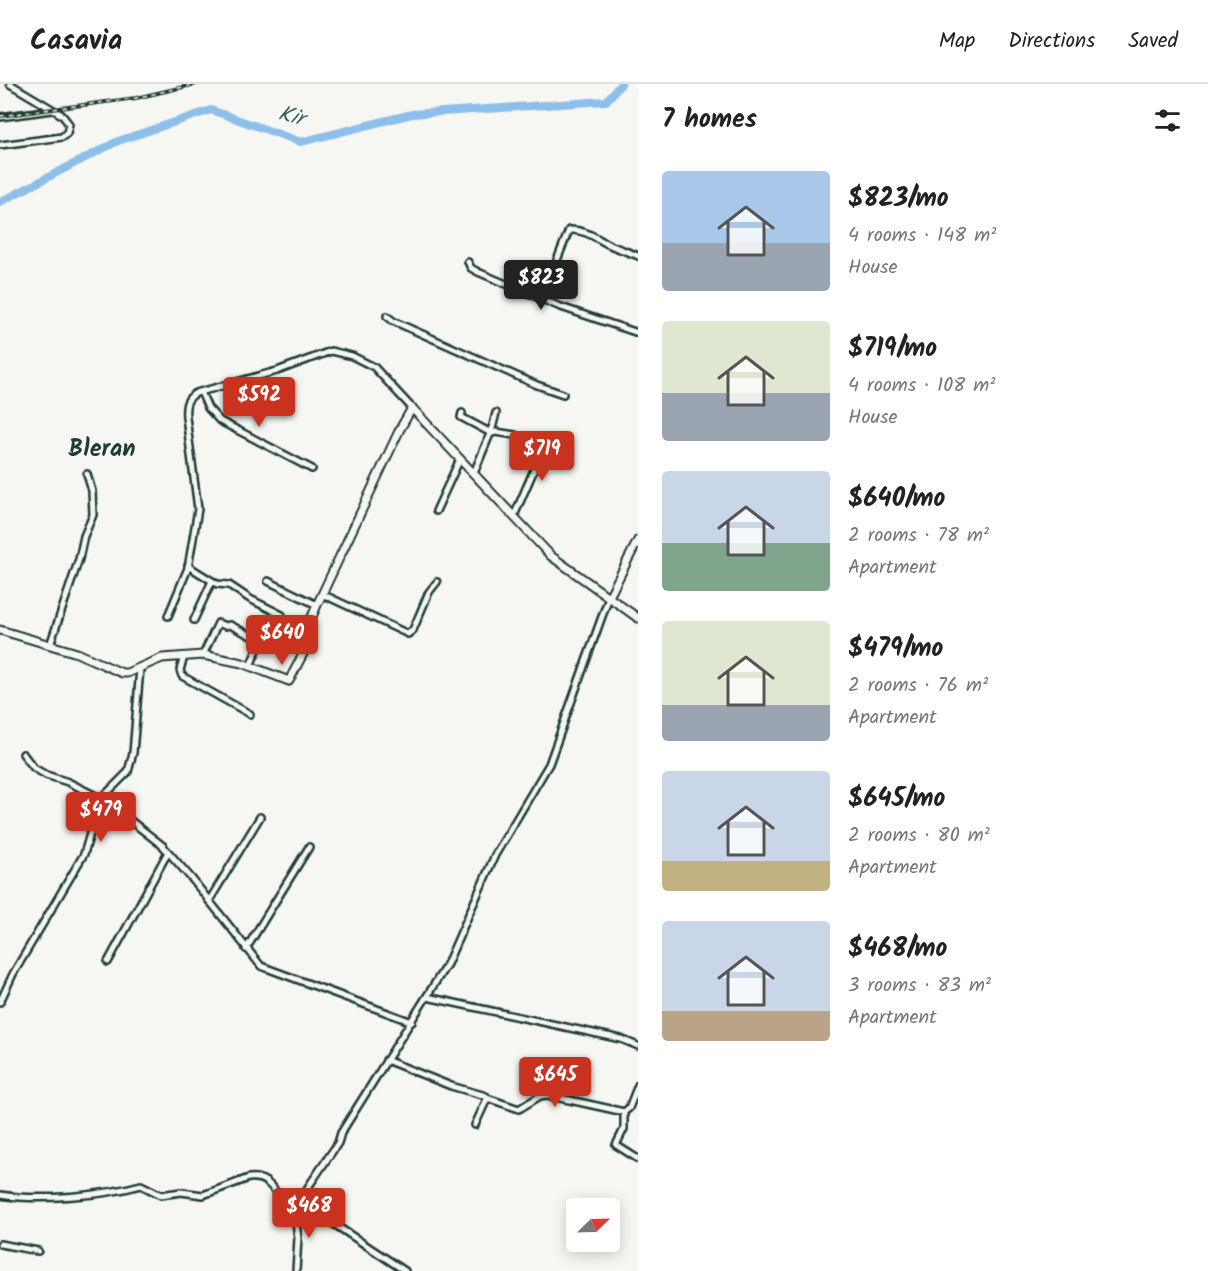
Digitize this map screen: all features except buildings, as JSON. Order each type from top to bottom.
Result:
[{"type":"street","points":[[0,145],[62,137],[69,124],[66,119],[10,84]]},
{"type":"street","points":[[0,117],[52,110]]},
{"type":"street","points":[[546,288],[569,230],[585,232],[611,246],[638,255]]},
{"type":"street","points":[[468,262],[471,268],[478,272],[558,306],[638,333]]},
{"type":"street","points":[[387,316],[393,321],[562,394]]},
{"type":"street","points":[[168,616],[188,566],[198,509],[185,406],[188,399],[201,392],[277,371],[331,351],[352,356],[374,367],[551,556],[638,618]]},
{"type":"street","points":[[201,392],[208,408],[220,421],[312,469]]},
{"type":"street","points":[[0,630],[78,653],[117,672],[127,673],[162,658],[203,655],[250,666],[290,681],[307,646],[311,619],[317,605],[412,408]]},
{"type":"street","points":[[462,413],[461,417],[491,433],[515,435]]},
{"type":"street","points":[[474,473],[491,433],[496,413]]},
{"type":"street","points":[[514,516],[536,465],[543,440]]},
{"type":"street","points":[[436,511],[460,459]]},
{"type":"street","points":[[50,645],[93,515],[92,491],[87,474]]},
{"type":"street","points":[[296,1271],[298,1238],[294,1207],[338,1143],[340,1133],[447,964],[495,855],[549,764],[609,597],[638,540]]},
{"type":"street","points":[[188,566],[212,581],[229,585],[250,599],[282,615]]},
{"type":"street","points":[[194,620],[212,581]]},
{"type":"street","points":[[268,581],[317,605]]},
{"type":"street","points":[[322,594],[408,634],[413,630],[429,592],[436,582]]},
{"type":"street","points":[[203,655],[218,623],[225,626],[230,625],[261,641],[250,666]]},
{"type":"street","points":[[184,657],[180,670],[183,676],[250,714]]},
{"type":"street","points":[[0,1002],[13,974],[84,854],[100,800],[128,772],[131,763],[140,668]]},
{"type":"street","points":[[23,754],[34,768],[46,775],[68,782],[104,800],[168,852],[261,966],[412,1022]]},
{"type":"street","points":[[209,901],[260,817]]},
{"type":"street","points":[[246,949],[309,848]]},
{"type":"street","points":[[108,962],[168,852]]},
{"type":"street","points":[[427,998],[621,1039],[638,1046]]},
{"type":"street","points":[[386,1060],[451,1086],[519,1109],[540,1096],[547,1095],[624,1112]]},
{"type":"street","points":[[624,1112],[629,1108],[638,1085]]},
{"type":"street","points":[[475,1125],[487,1098]]},
{"type":"street","points":[[624,1112],[624,1129],[616,1145],[638,1159]]},
{"type":"street","points":[[0,1195],[24,1199],[46,1198],[127,1189],[141,1185],[161,1195],[181,1192],[203,1195],[245,1179],[257,1177],[265,1180],[283,1201],[294,1207]]},
{"type":"street","points":[[299,1201],[405,1271]]},
{"type":"street","points":[[0,1244],[38,1251]]},
{"type":"waterway","name":"Kir","points":[[0,202],[118,141],[211,110],[301,142],[412,114],[606,101],[621,84]]},
{"type":"railway","points":[[0,116],[136,98],[196,84]]},
{"type":"district","name":"Bleran","points":[[102,449]]}]
